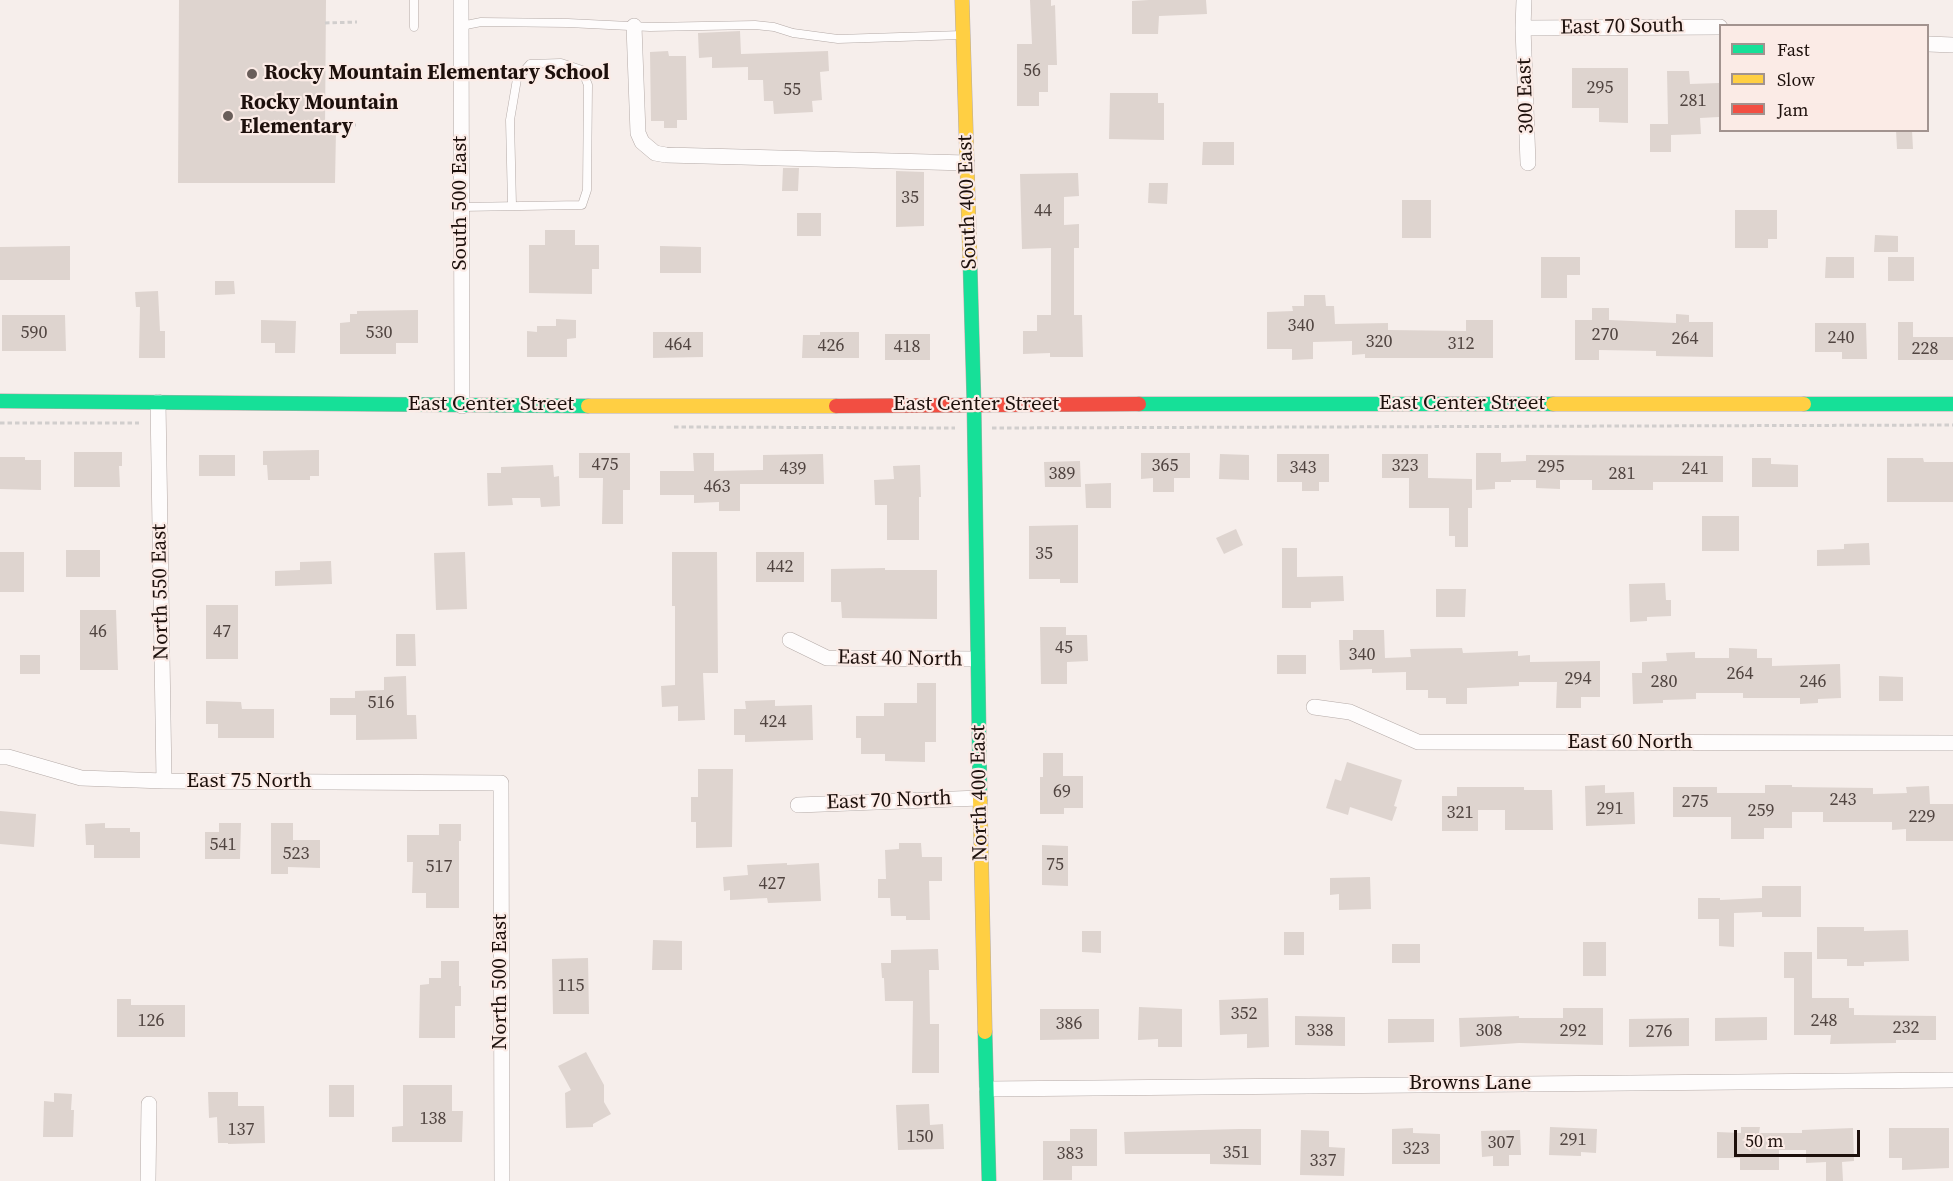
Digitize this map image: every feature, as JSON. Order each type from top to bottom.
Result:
[{"type":"street","name":"South 500 East","points":[[461,0],[462,406]]},
{"type":"street","name":"South 400 East","points":[[963,0],[974,404]]},
{"type":"street","name":"300 East","points":[[1524,0],[1528,163]]},
{"type":"street","points":[[634,26],[638,133],[642,142],[656,153],[967,163]]},
{"type":"street","name":"East 70 South","points":[[1523,28],[1719,27]]},
{"type":"street","points":[[1929,44],[1953,45]]},
{"type":"street","name":"East Center Street","points":[[0,401],[462,406],[1953,404]]},
{"type":"street","name":"North 550 East","points":[[158,402],[164,781]]},
{"type":"street","name":"North 400 East","points":[[974,404],[977,659],[989,1181]]},
{"type":"street","name":"East 40 North","points":[[790,640],[827,658],[977,659]]},
{"type":"street","name":"East 60 North","points":[[1314,707],[1350,712],[1418,742],[1953,743]]},
{"type":"street","name":"East 75 North","points":[[0,757],[8,757],[81,778],[164,781],[501,783]]},
{"type":"street","name":"North 500 East","points":[[501,783],[502,1181]]},
{"type":"street","name":"East 70 North","points":[[798,805],[980,798]]},
{"type":"street","name":"Browns Lane","points":[[987,1089],[1953,1080]]},
{"type":"street","points":[[147,1181],[149,1104]]},
{"type":"lane","points":[[414,0],[414,27]]},
{"type":"lane","points":[[461,26],[481,22],[634,26],[755,25],[838,39],[963,35]]},
{"type":"lane","points":[[460,207],[582,205],[587,190],[588,85],[582,70],[561,63],[530,64],[517,79],[510,120],[512,205]]},
{"type":"path","points":[[326,23],[357,22]]},
{"type":"path","points":[[325,125],[356,125]]},
{"type":"building","name":"Rocky Mountain Elementary School","points":[[179,0],[326,0],[325,130],[336,130],[335,183],[178,183]]},
{"type":"building","points":[[1030,0],[1051,0],[1051,6],[1055,5],[1057,65],[1048,65],[1048,92],[1039,92],[1039,106],[1017,106],[1017,44],[1032,44]]},
{"type":"building","points":[[1206,0],[1207,14],[1159,16],[1158,34],[1132,34],[1132,1]]},
{"type":"building","points":[[740,31],[741,54],[828,51],[829,71],[820,72],[822,100],[812,101],[813,112],[774,114],[773,101],[764,101],[763,80],[748,80],[748,67],[712,68],[712,57],[699,58],[698,33]]},
{"type":"building","points":[[668,51],[669,56],[686,56],[687,120],[677,120],[677,128],[664,128],[664,121],[651,121],[650,52]]},
{"type":"building","points":[[1572,68],[1628,68],[1628,123],[1599,122],[1599,108],[1572,108]]},
{"type":"building","points":[[1667,71],[1689,71],[1690,84],[1719,83],[1719,117],[1700,118],[1701,134],[1671,135],[1671,152],[1650,152],[1650,124],[1668,124]]},
{"type":"building","points":[[1110,93],[1158,93],[1158,103],[1164,103],[1164,140],[1109,139]]},
{"type":"building","points":[[1896,132],[1912,132],[1913,149],[1897,149]]},
{"type":"building","points":[[1203,142],[1234,142],[1234,165],[1202,165]]},
{"type":"building","points":[[783,168],[799,168],[798,191],[782,191]]},
{"type":"building","points":[[896,171],[924,172],[924,226],[896,227]]},
{"type":"building","points":[[1078,173],[1079,196],[1064,197],[1064,225],[1079,224],[1079,248],[1074,248],[1074,315],[1082,315],[1083,357],[1050,357],[1050,353],[1023,354],[1023,331],[1037,331],[1037,315],[1051,315],[1051,248],[1022,249],[1020,174]]},
{"type":"building","points":[[1149,183],[1168,183],[1167,204],[1148,203]]},
{"type":"building","points":[[1402,200],[1431,200],[1431,238],[1402,238]]},
{"type":"building","points":[[1735,210],[1777,210],[1777,239],[1768,239],[1768,248],[1735,248]]},
{"type":"building","points":[[797,213],[821,213],[821,236],[797,236]]},
{"type":"building","points":[[545,230],[575,230],[575,245],[599,245],[599,269],[592,269],[592,294],[529,293],[529,245],[545,245]]},
{"type":"building","points":[[1875,235],[1898,236],[1898,252],[1874,252]]},
{"type":"building","points":[[70,246],[70,280],[0,280],[0,247]]},
{"type":"building","points":[[660,246],[701,247],[701,273],[660,273]]},
{"type":"building","points":[[1541,257],[1580,257],[1580,275],[1567,275],[1567,298],[1541,298]]},
{"type":"building","points":[[1826,257],[1854,257],[1854,278],[1825,278]]},
{"type":"building","points":[[1888,257],[1914,257],[1914,281],[1888,281]]},
{"type":"building","points":[[215,281],[234,281],[235,294],[215,295]]},
{"type":"building","points":[[158,291],[160,331],[165,331],[165,358],[139,358],[140,307],[136,307],[135,292]]},
{"type":"building","points":[[1304,295],[1325,295],[1326,306],[1334,306],[1335,324],[1388,323],[1388,330],[1466,331],[1466,320],[1493,320],[1493,358],[1365,358],[1365,354],[1352,355],[1352,341],[1313,342],[1313,359],[1292,360],[1292,349],[1267,349],[1267,312],[1293,311],[1292,306],[1304,306]]},
{"type":"building","points":[[1592,308],[1609,308],[1609,320],[1676,323],[1676,314],[1689,315],[1689,322],[1713,322],[1713,357],[1656,356],[1656,351],[1599,350],[1599,360],[1575,360],[1575,320],[1592,320]]},
{"type":"building","points":[[418,310],[418,343],[396,343],[396,354],[340,354],[340,323],[350,322],[350,314],[357,314],[357,311]]},
{"type":"building","points":[[2,315],[65,315],[66,351],[2,351]]},
{"type":"building","points":[[556,319],[576,320],[576,338],[567,339],[567,357],[527,357],[527,331],[537,332],[537,326],[556,326]]},
{"type":"building","points":[[261,320],[296,321],[295,353],[275,353],[275,343],[261,343]]},
{"type":"building","points":[[1898,322],[1913,322],[1913,337],[1953,337],[1953,360],[1898,360]]},
{"type":"building","points":[[1815,323],[1866,323],[1867,359],[1842,359],[1842,352],[1815,352]]},
{"type":"building","points":[[653,332],[703,332],[703,357],[653,358]]},
{"type":"building","points":[[820,332],[859,332],[859,358],[802,358],[803,335],[820,335]]},
{"type":"building","points":[[885,334],[930,334],[930,360],[885,360]]},
{"type":"building","points":[[319,450],[319,476],[310,476],[310,480],[268,480],[267,465],[263,465],[263,451]]},
{"type":"building","points":[[74,452],[122,452],[122,466],[119,466],[120,487],[74,487]]},
{"type":"building","points":[[579,453],[630,453],[630,490],[623,490],[623,524],[602,524],[603,478],[579,478]]},
{"type":"building","points":[[693,453],[714,453],[714,471],[763,470],[763,455],[823,454],[824,484],[740,484],[740,511],[719,511],[719,502],[694,503],[694,495],[660,495],[660,471],[694,471]]},
{"type":"building","points":[[1141,453],[1190,453],[1190,478],[1174,478],[1174,492],[1153,492],[1153,478],[1141,479]]},
{"type":"building","points":[[1476,453],[1501,453],[1501,462],[1526,461],[1526,455],[1723,456],[1723,482],[1653,482],[1653,490],[1592,490],[1592,480],[1560,480],[1560,489],[1536,488],[1536,480],[1511,480],[1511,482],[1495,482],[1495,489],[1476,490]]},
{"type":"building","points":[[1220,454],[1249,455],[1249,480],[1219,479]]},
{"type":"building","points":[[1277,454],[1329,454],[1329,482],[1319,482],[1319,491],[1302,491],[1302,482],[1277,482]]},
{"type":"building","points":[[1382,454],[1428,454],[1428,478],[1472,479],[1472,508],[1468,508],[1468,547],[1455,547],[1455,536],[1449,536],[1449,508],[1409,508],[1409,478],[1382,478]]},
{"type":"building","points":[[199,455],[235,455],[235,476],[199,476]]},
{"type":"building","points":[[0,457],[25,457],[25,460],[41,460],[41,490],[0,489]]},
{"type":"building","points":[[1752,458],[1771,458],[1771,464],[1798,465],[1798,487],[1752,487]]},
{"type":"building","points":[[1887,458],[1923,458],[1924,462],[1953,462],[1953,502],[1887,502]]},
{"type":"building","points":[[1080,461],[1081,487],[1045,487],[1044,462]]},
{"type":"building","points":[[553,465],[554,477],[559,476],[560,506],[541,507],[540,498],[512,498],[513,505],[488,506],[487,473],[501,473],[501,467]]},
{"type":"building","points":[[920,465],[919,540],[887,540],[887,505],[875,505],[874,480],[894,479],[893,466]]},
{"type":"building","points":[[1111,483],[1111,508],[1086,508],[1085,484]]},
{"type":"building","points":[[1702,516],[1739,516],[1739,551],[1702,551]]},
{"type":"building","points":[[1078,525],[1078,583],[1060,583],[1060,579],[1029,579],[1029,526]]},
{"type":"building","points":[[1236,529],[1243,545],[1224,554],[1216,538]]},
{"type":"building","points":[[1869,543],[1870,565],[1817,566],[1817,550],[1844,549],[1844,544]]},
{"type":"building","points":[[1282,548],[1297,548],[1297,577],[1343,576],[1344,601],[1311,602],[1311,608],[1282,608]]},
{"type":"building","points":[[66,550],[100,550],[100,577],[66,577]]},
{"type":"building","points":[[0,552],[24,552],[24,592],[0,592]]},
{"type":"building","points":[[465,552],[467,609],[436,610],[434,553]]},
{"type":"building","points":[[672,552],[717,552],[718,673],[703,673],[705,720],[678,721],[678,706],[662,707],[661,686],[675,685]]},
{"type":"building","points":[[756,552],[804,552],[804,582],[756,582]]},
{"type":"building","points":[[331,561],[332,584],[275,586],[275,571],[300,570],[300,562]]},
{"type":"building","points":[[885,568],[885,570],[937,570],[937,619],[842,618],[841,602],[831,602],[831,569]]},
{"type":"building","points":[[1665,583],[1666,600],[1671,600],[1671,616],[1647,617],[1647,621],[1630,622],[1629,584]]},
{"type":"building","points":[[1436,589],[1466,589],[1465,617],[1436,617]]},
{"type":"building","points":[[206,605],[238,605],[238,659],[206,659]]},
{"type":"building","points":[[80,610],[116,610],[118,670],[80,670]]},
{"type":"building","points":[[1040,627],[1066,627],[1066,635],[1087,635],[1088,661],[1067,662],[1067,684],[1041,684]]},
{"type":"building","points":[[1353,630],[1384,630],[1385,658],[1411,657],[1410,649],[1462,648],[1463,653],[1518,651],[1518,656],[1530,655],[1530,662],[1600,661],[1600,697],[1581,697],[1581,708],[1556,708],[1557,682],[1519,682],[1519,686],[1467,688],[1467,704],[1446,704],[1446,698],[1428,698],[1428,690],[1406,690],[1406,672],[1372,673],[1372,669],[1340,670],[1339,640],[1353,640]]},
{"type":"building","points":[[396,634],[415,634],[416,666],[396,666]]},
{"type":"building","points":[[1729,648],[1757,649],[1757,658],[1772,658],[1772,666],[1840,664],[1841,698],[1818,699],[1818,703],[1800,704],[1800,698],[1743,698],[1743,693],[1696,693],[1696,699],[1633,704],[1632,673],[1642,673],[1642,662],[1667,661],[1666,653],[1695,652],[1695,658],[1729,658]]},
{"type":"building","points":[[20,655],[40,655],[40,674],[20,674]]},
{"type":"building","points":[[1277,655],[1306,655],[1306,674],[1277,674]]},
{"type":"building","points":[[406,676],[407,715],[416,715],[417,739],[356,740],[356,715],[330,715],[330,698],[355,698],[355,691],[384,690],[384,677]]},
{"type":"building","points":[[1879,676],[1903,677],[1903,701],[1879,701]]},
{"type":"building","points":[[917,683],[936,683],[936,742],[925,742],[925,762],[885,761],[885,754],[861,754],[861,738],[856,738],[856,716],[884,716],[884,703],[917,703]]},
{"type":"building","points":[[775,700],[775,706],[812,705],[813,740],[745,742],[745,735],[734,735],[734,709],[746,709],[745,701]]},
{"type":"building","points":[[206,701],[241,702],[242,709],[274,709],[274,738],[218,738],[218,724],[206,724]]},
{"type":"building","points":[[1043,753],[1063,753],[1063,776],[1083,776],[1083,808],[1064,808],[1064,814],[1040,814],[1040,777],[1043,777]]},
{"type":"building","points":[[1347,762],[1402,780],[1392,821],[1350,807],[1348,815],[1326,808],[1335,779],[1341,781]]},
{"type":"building","points":[[698,769],[733,769],[732,847],[696,848],[696,822],[691,822],[691,797],[698,797]]},
{"type":"building","points":[[1605,785],[1605,793],[1634,792],[1635,824],[1586,826],[1585,786]]},
{"type":"building","points":[[1765,785],[1873,788],[1873,794],[1907,793],[1906,787],[1929,786],[1930,804],[1953,804],[1953,841],[1906,841],[1906,829],[1892,830],[1892,822],[1823,822],[1823,812],[1792,812],[1792,828],[1764,828],[1764,839],[1731,839],[1731,817],[1673,817],[1673,787],[1717,787],[1717,793],[1765,793]]},
{"type":"building","points":[[1457,787],[1524,787],[1524,790],[1552,790],[1553,830],[1505,830],[1505,810],[1478,810],[1478,831],[1442,831],[1442,796],[1457,796]]},
{"type":"building","points":[[0,811],[36,814],[34,847],[0,844]]},
{"type":"building","points":[[105,823],[105,828],[130,828],[130,832],[140,832],[140,858],[94,858],[94,845],[86,845],[85,824]]},
{"type":"building","points":[[219,823],[241,823],[240,859],[205,859],[205,832],[219,832]]},
{"type":"building","points":[[271,823],[293,823],[293,840],[320,840],[320,868],[288,867],[288,874],[271,874]]},
{"type":"building","points":[[439,824],[461,824],[459,908],[426,908],[426,893],[412,893],[413,862],[407,862],[407,835],[439,835]]},
{"type":"building","points":[[899,843],[921,843],[922,857],[942,857],[942,881],[929,881],[930,920],[906,920],[906,916],[891,916],[890,898],[878,898],[878,879],[886,879],[885,850],[899,849]]},
{"type":"building","points":[[1042,845],[1068,846],[1068,886],[1042,885]]},
{"type":"building","points":[[787,863],[787,865],[819,863],[821,901],[768,903],[767,898],[730,900],[730,890],[724,891],[723,877],[748,875],[747,865]]},
{"type":"building","points":[[1370,877],[1371,909],[1339,910],[1339,894],[1330,895],[1330,878]]},
{"type":"building","points":[[1762,886],[1801,886],[1801,917],[1762,917],[1762,912],[1734,913],[1734,947],[1719,946],[1719,919],[1698,919],[1698,898],[1720,898],[1720,900],[1762,898]]},
{"type":"building","points":[[1817,927],[1864,927],[1864,931],[1908,930],[1909,961],[1864,962],[1864,966],[1847,966],[1847,959],[1817,959]]},
{"type":"building","points":[[1082,931],[1101,931],[1101,953],[1082,952]]},
{"type":"building","points":[[1284,932],[1304,932],[1304,955],[1284,955]]},
{"type":"building","points":[[653,940],[682,941],[682,970],[652,970]]},
{"type":"building","points":[[1583,942],[1606,942],[1606,976],[1583,976]]},
{"type":"building","points":[[1392,944],[1420,944],[1420,963],[1392,963]]},
{"type":"building","points":[[938,949],[939,970],[929,970],[930,1024],[939,1024],[939,1073],[912,1073],[913,1001],[885,1001],[881,963],[891,963],[891,950]]},
{"type":"building","points":[[1784,952],[1812,952],[1812,998],[1849,998],[1849,1008],[1854,1008],[1854,1015],[1936,1016],[1936,1040],[1830,1044],[1831,1035],[1794,1035],[1794,978],[1784,978]]},
{"type":"building","points":[[588,958],[589,1014],[553,1014],[552,959]]},
{"type":"building","points":[[441,961],[459,961],[461,1006],[455,1006],[455,1038],[419,1038],[420,985],[429,984],[429,978],[441,978]]},
{"type":"building","points":[[1268,998],[1269,1047],[1247,1048],[1247,1034],[1220,1035],[1219,1000]]},
{"type":"building","points":[[117,999],[131,999],[131,1005],[185,1005],[185,1037],[117,1037]]},
{"type":"building","points":[[1139,1007],[1182,1009],[1182,1047],[1158,1047],[1158,1039],[1138,1040]]},
{"type":"building","points":[[1563,1008],[1603,1008],[1603,1045],[1519,1043],[1460,1047],[1459,1018],[1519,1016],[1519,1018],[1563,1018]]},
{"type":"building","points":[[1040,1009],[1099,1009],[1099,1039],[1040,1040]]},
{"type":"building","points":[[1295,1016],[1345,1017],[1345,1046],[1295,1045]]},
{"type":"building","points":[[1767,1017],[1767,1040],[1715,1041],[1715,1018]]},
{"type":"building","points":[[1689,1018],[1689,1046],[1629,1047],[1629,1019]]},
{"type":"building","points":[[1388,1019],[1434,1019],[1434,1042],[1388,1043]]},
{"type":"building","points":[[586,1052],[604,1085],[604,1102],[611,1114],[593,1124],[593,1127],[566,1128],[565,1093],[571,1090],[558,1066]]},
{"type":"building","points":[[329,1085],[354,1085],[354,1117],[329,1117]]},
{"type":"building","points":[[403,1085],[452,1085],[452,1111],[463,1111],[462,1142],[392,1142],[392,1127],[403,1126]]},
{"type":"building","points":[[208,1092],[238,1092],[238,1106],[264,1106],[265,1143],[218,1143],[217,1117],[209,1118]]},
{"type":"building","points":[[54,1093],[72,1094],[73,1137],[43,1137],[44,1101],[54,1102]]},
{"type":"building","points":[[929,1104],[930,1125],[943,1124],[944,1149],[898,1150],[896,1105]]},
{"type":"building","points":[[1550,1127],[1597,1129],[1596,1153],[1581,1152],[1581,1156],[1549,1155]]},
{"type":"building","points":[[1741,1127],[1760,1127],[1759,1133],[1802,1133],[1802,1130],[1853,1128],[1854,1161],[1842,1162],[1843,1181],[1826,1181],[1826,1162],[1806,1163],[1806,1150],[1779,1150],[1779,1170],[1740,1170],[1740,1158],[1717,1158],[1717,1132],[1741,1133]]},
{"type":"building","points":[[1413,1128],[1413,1133],[1440,1134],[1440,1164],[1392,1164],[1392,1129]]},
{"type":"building","points":[[1889,1128],[1949,1128],[1949,1168],[1902,1170],[1902,1158],[1889,1158]]},
{"type":"building","points":[[1070,1129],[1097,1129],[1097,1166],[1072,1166],[1072,1180],[1043,1180],[1043,1141],[1070,1141]]},
{"type":"building","points":[[1261,1129],[1261,1165],[1210,1164],[1210,1154],[1125,1154],[1124,1132]]},
{"type":"building","points":[[1301,1130],[1329,1131],[1329,1147],[1345,1148],[1344,1176],[1300,1175]]},
{"type":"building","points":[[1520,1130],[1521,1155],[1509,1155],[1509,1166],[1493,1166],[1493,1156],[1482,1157],[1481,1131]]},
{"type":"traffic: fast","points":[[970,263],[980,798]]},
{"type":"traffic: fast","points":[[0,401],[588,406]]},
{"type":"traffic: fast","points":[[1139,404],[1553,404]]},
{"type":"traffic: fast","points":[[1804,404],[1953,404]]},
{"type":"traffic: fast","points":[[985,1032],[989,1181]]},
{"type":"traffic: slow","points":[[962,0],[970,263]]},
{"type":"traffic: slow","points":[[1553,404],[1804,404]]},
{"type":"traffic: slow","points":[[588,406],[836,406]]},
{"type":"traffic: slow","points":[[980,798],[985,1032]]},
{"type":"traffic: jam","points":[[836,406],[1139,404]]},
{"type":"place","name":"Rocky Mountain Elementary School","points":[[252,74]]},
{"type":"place","name":"Rocky Mountain Elementary","points":[[228,116]]}]
